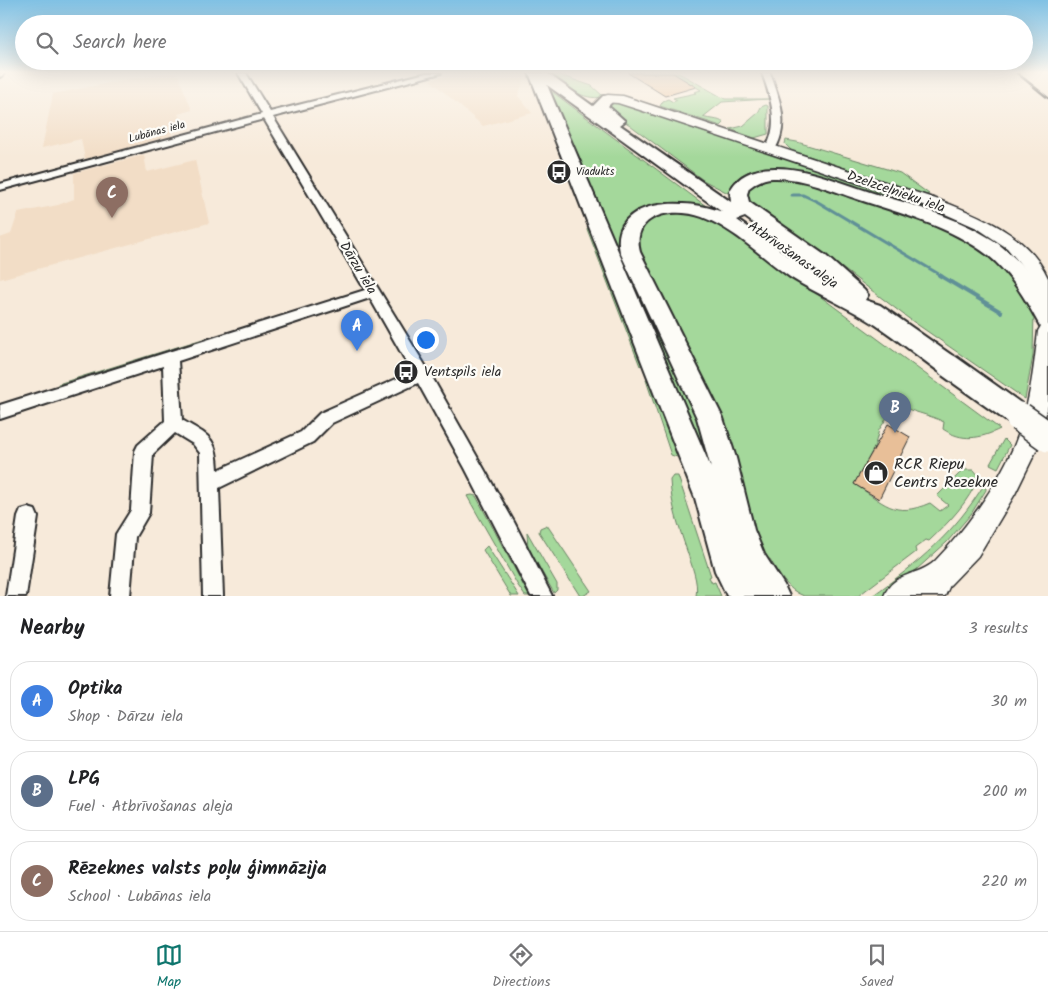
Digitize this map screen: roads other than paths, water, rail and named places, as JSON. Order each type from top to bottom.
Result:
[{"type":"main road","points":[[547,101],[709,498],[731,571],[744,596]]},
{"type":"main road","name":"Atbrīvošanas aleja","points":[[577,101],[1048,437]]},
{"type":"main road","points":[[606,101],[600,106],[602,109],[634,132],[649,153]]},
{"type":"main road","name":"Dzelzceļnieku iela","points":[[623,101],[933,203],[979,222],[1000,234],[1029,260],[1042,286],[1048,319]]},
{"type":"main road","points":[[883,319],[819,261],[742,206],[737,198],[745,181],[755,176],[770,173],[804,177],[918,213],[951,226],[982,243],[1012,266],[1026,282],[1048,319]]},
{"type":"main road","points":[[773,596],[753,565],[739,531],[722,458],[710,418],[630,252],[628,243],[629,233],[637,220],[659,210],[680,208],[708,213],[727,221],[796,272],[883,319]]},
{"type":"main road","points":[[898,596],[908,589],[936,585],[968,546],[1006,486],[1025,449],[1030,434],[1044,375],[1048,330]]},
{"type":"street","name":"Dārzu iela","points":[[259,101],[422,374],[509,529],[542,596]]},
{"type":"street","name":"Lubānas iela","points":[[0,187],[324,101]]},
{"type":"street","points":[[770,149],[776,140],[778,125],[775,101]]},
{"type":"street","points":[[0,412],[373,292]]},
{"type":"street","points":[[170,358],[174,424]]},
{"type":"street","points":[[209,484],[307,437],[326,418],[422,374]]},
{"type":"street","points":[[174,424],[199,439],[209,451],[212,596]]},
{"type":"street","points":[[120,596],[126,534],[140,513],[144,452],[174,424]]},
{"type":"street","points":[[16,596],[28,517]]},
{"type":"waterway","points":[[792,195],[803,195],[818,202],[942,276]]},
{"type":"waterway","points":[[939,275],[1001,312]]},
{"type":"place","name":"Viadukts","points":[[559,172]]},
{"type":"place","name":"Rēzeknes valsts poļu ģimnāzija","points":[[112,218]]},
{"type":"place","name":"Optika","points":[[357,351]]},
{"type":"place","name":"Ventspils iela","points":[[406,372]]},
{"type":"place","name":"LPG","points":[[895,433]]},
{"type":"place","name":"RCR Riepu Centrs Rezekne","points":[[876,473]]}]
